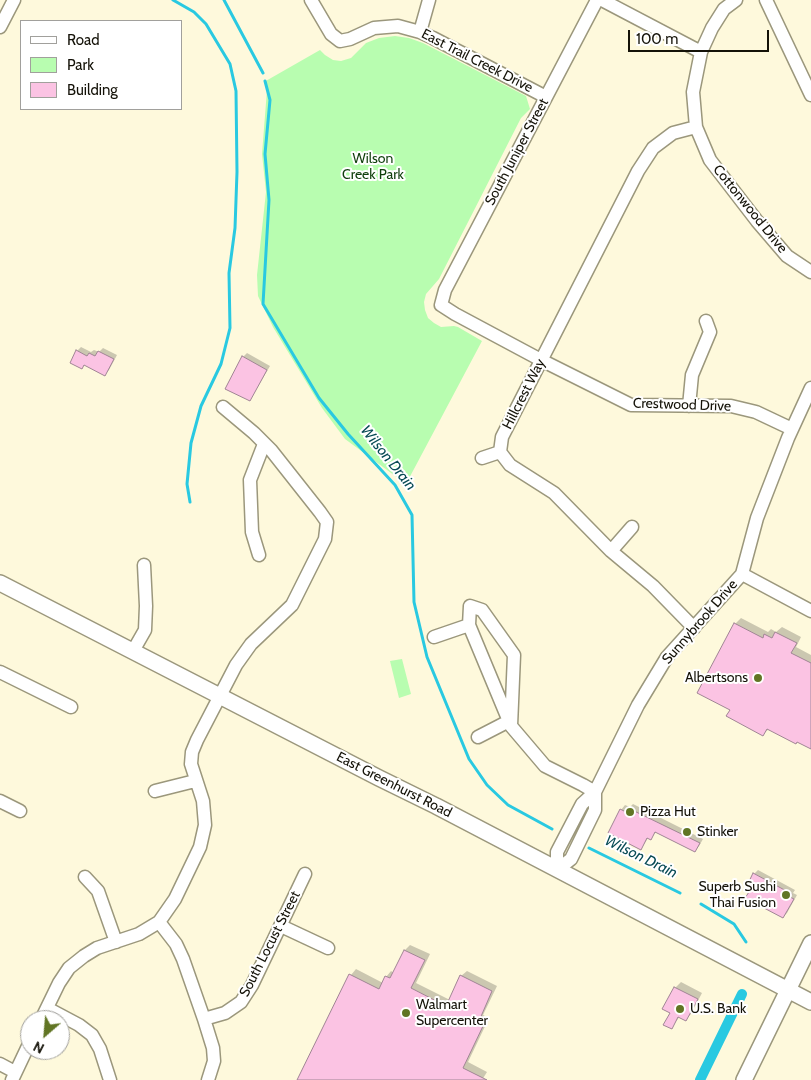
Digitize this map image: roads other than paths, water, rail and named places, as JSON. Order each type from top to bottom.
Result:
[{"type":"main road","name":"East Greenhurst Road","points":[[0,583],[133,650],[811,1002]]},
{"type":"main road","points":[[744,1080],[811,943]]},
{"type":"street","points":[[0,28],[14,0]]},
{"type":"street","name":"East Trail Creek Drive","points":[[311,0],[331,34],[340,41],[350,39],[374,28],[398,26],[420,32],[546,97]]},
{"type":"street","points":[[420,32],[429,0]]},
{"type":"street","name":"South Juniper Street","points":[[442,304],[445,290],[597,0]]},
{"type":"street","points":[[602,0],[701,52]]},
{"type":"street","name":"Cottonwood Drive","points":[[736,0],[724,9],[712,28],[701,52],[693,92],[696,126],[710,160],[757,221],[787,256],[811,272]]},
{"type":"street","points":[[766,0],[811,95]]},
{"type":"street","name":"Hillcrest Way","points":[[500,452],[502,437],[638,171],[654,148],[673,133],[696,126]]},
{"type":"street","name":"Crestwood Drive","points":[[442,304],[455,314],[540,360],[631,405],[741,408],[756,412],[792,429]]},
{"type":"street","points":[[689,406],[692,375],[710,332],[706,321]]},
{"type":"street","name":"Sunnybrook Drive","points":[[557,870],[557,852],[582,804],[595,792],[638,705],[667,657],[742,574],[757,518],[792,429],[811,388]]},
{"type":"street","points":[[110,1080],[100,1049],[92,1035],[79,1025],[47,1008],[59,983],[69,968],[98,948],[139,934],[159,922],[175,900],[200,847],[205,825],[203,801],[191,764],[192,752],[197,740],[236,665],[251,644],[292,605],[326,539],[327,522],[271,450],[223,407]]},
{"type":"street","points":[[259,555],[252,532],[250,480],[264,444]]},
{"type":"street","points":[[482,458],[500,452],[510,465],[554,493],[611,551],[653,586],[694,628]]},
{"type":"street","points":[[611,551],[632,527]]},
{"type":"street","points":[[133,650],[145,630],[144,565]]},
{"type":"street","points":[[742,574],[811,611]]},
{"type":"street","points":[[510,724],[514,655],[482,610],[470,606],[469,625],[510,724],[545,766],[595,792]]},
{"type":"street","points":[[434,637],[469,625]]},
{"type":"street","points":[[0,672],[71,707]]},
{"type":"street","points":[[478,737],[510,724]]},
{"type":"street","points":[[155,791],[195,781]]},
{"type":"street","points":[[0,802],[20,811]]},
{"type":"street","name":"South Locust Street","points":[[204,1019],[225,1013],[241,1002],[252,985],[305,874]]},
{"type":"street","points":[[85,877],[98,891],[116,942]]},
{"type":"street","points":[[159,922],[176,944],[183,959],[204,1019],[214,1062],[208,1080]]},
{"type":"street","points":[[281,926],[328,948]]},
{"type":"street","points":[[0,1064],[13,1076],[21,1060]]},
{"type":"waterway","points":[[173,0],[194,12],[206,24],[230,64],[236,91],[237,172],[235,228],[229,273],[230,328],[221,364],[201,406],[191,443],[187,484],[190,502]]},
{"type":"waterway","name":"Wilson Drain","points":[[224,0],[263,73]]},
{"type":"waterway","name":"Wilson Drain","points":[[265,81],[270,100],[265,154],[269,200],[263,304],[319,398],[348,434],[395,485],[412,515],[414,602],[427,657],[469,759],[487,785],[508,805],[552,829]]},
{"type":"waterway","name":"Wilson Drain","points":[[589,848],[680,893]]},
{"type":"waterway","name":"Wilson Drain","points":[[701,904],[734,924],[746,942]]},
{"type":"waterway","name":"Wilson Drain","points":[[700,1080],[742,994]]},
{"type":"place","name":"Albertsons","points":[[758,678]]},
{"type":"place","name":"Pizza Hut","points":[[630,812]]},
{"type":"place","name":"Stinker","points":[[687,832]]},
{"type":"place","name":"Superb Sushi Thai Fusion","points":[[786,895]]},
{"type":"place","name":"U.S. Bank","points":[[680,1009]]},
{"type":"place","name":"Walmart Supercenter","points":[[406,1013]]},
{"type":"park label","name":"Wilson Creek Park","points":[[373,168]]}]
